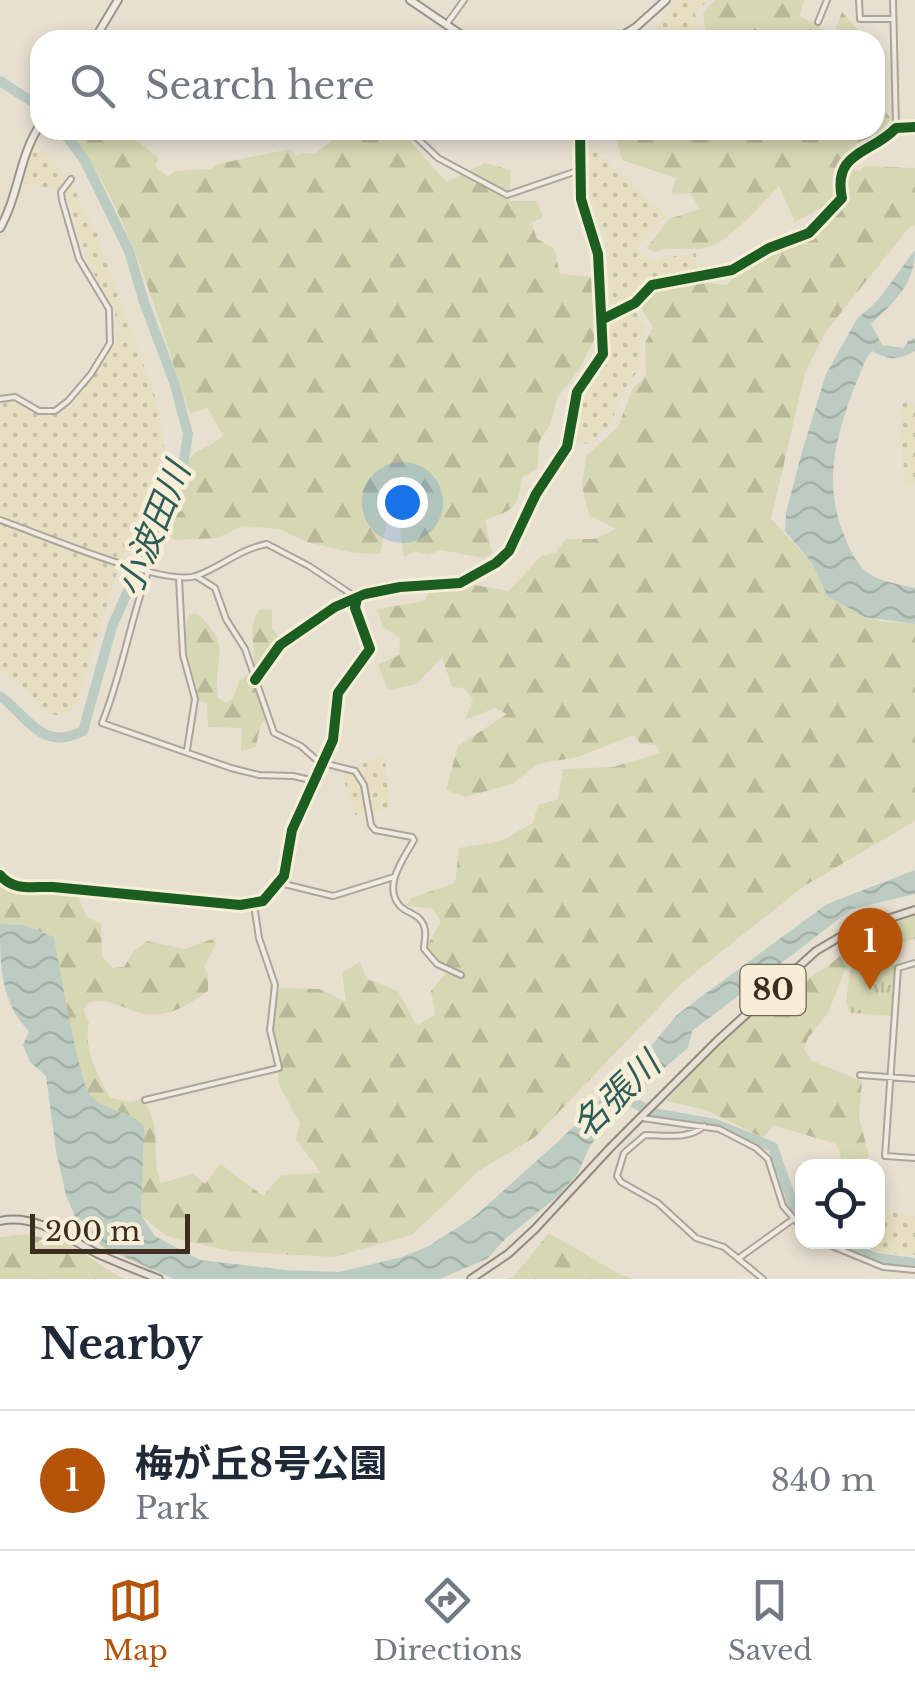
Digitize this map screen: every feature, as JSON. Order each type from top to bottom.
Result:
[{"type":"main road","points":[[100,30],[118,0]]},
{"type":"main road","points":[[410,0],[454,30]]},
{"type":"main road","points":[[630,30],[666,0]]},
{"type":"main road","points":[[0,228],[32,140]]},
{"type":"main road","name":"80","points":[[471,1279],[508,1254],[535,1229],[728,1031],[830,941],[915,910]]},
{"type":"main road","points":[[0,1221],[21,1220],[65,1235],[102,1256],[159,1279]]},
{"type":"street","points":[[446,25],[464,0]]},
{"type":"street","points":[[818,22],[827,0]]},
{"type":"street","points":[[859,0],[860,19],[894,19]]},
{"type":"street","points":[[885,140],[896,128],[893,0]]},
{"type":"street","points":[[896,128],[915,127]]},
{"type":"street","points":[[418,140],[438,158],[507,195],[580,170]]},
{"type":"street","points":[[255,680],[280,645],[334,607],[400,588],[460,583],[496,564],[509,550],[536,494],[567,446],[576,392],[603,354],[598,254],[581,199],[580,140]]},
{"type":"street","points":[[603,319],[636,303],[652,285],[730,270],[809,233],[842,198],[840,179],[846,163],[885,140]]},
{"type":"street","points":[[0,400],[15,397],[40,411],[55,410],[84,382],[110,343],[109,309],[79,258],[62,200],[62,192],[71,179]]},
{"type":"street","points":[[0,520],[147,572],[178,579],[196,576],[232,556],[267,544],[310,566],[357,598]]},
{"type":"street","points":[[147,572],[102,723],[232,768],[314,781]]},
{"type":"street","points":[[196,576],[215,588],[226,619],[245,649],[274,733],[293,741],[310,756],[349,768],[360,777],[370,826],[414,840],[394,877],[400,906],[424,924],[424,950],[437,964],[461,975]]},
{"type":"street","points":[[178,579],[184,655],[195,698],[188,750]]},
{"type":"street","points":[[0,876],[22,888],[254,904],[268,898],[288,864],[292,830],[333,740],[338,693],[370,648],[356,608],[357,598]]},
{"type":"street","points":[[280,883],[333,896],[394,877]]},
{"type":"street","points":[[144,1100],[279,1068],[270,1030],[276,984],[260,938],[254,904]]},
{"type":"street","points":[[915,964],[898,968],[885,1156],[915,1158]]},
{"type":"street","points":[[860,1076],[915,1079]]},
{"type":"street","points":[[644,1116],[704,1126],[738,1137],[768,1159],[777,1193],[794,1219],[739,1258]]},
{"type":"street","points":[[704,1126],[698,1132],[666,1137],[645,1135],[624,1153],[617,1176],[658,1203],[696,1238],[724,1248],[763,1279]]},
{"type":"street","points":[[838,1249],[883,1268],[915,1270]]},
{"type":"street","points":[[873,1264],[876,1256]]},
{"type":"street","points":[[879,1279],[883,1268]]},
{"type":"shaded area","points":[[676,0],[709,0],[695,12],[697,30],[652,30]]},
{"type":"shaded area","points":[[36,141],[74,189],[98,236],[160,411],[164,450],[154,486],[118,569],[77,704],[65,716],[48,714],[23,687],[0,670],[0,405],[14,399],[33,411],[60,414],[74,403],[117,340],[115,309],[88,264],[66,192],[24,183]]},
{"type":"shaded area","points":[[589,144],[666,216],[637,249],[649,260],[696,253],[698,273],[649,278],[634,296],[610,307],[608,249],[590,192]]},
{"type":"shaded area","points":[[635,310],[645,329],[640,340],[639,369],[624,390],[610,426],[588,444],[573,442],[580,399],[608,363],[610,324]]},
{"type":"shaded area","points":[[902,402],[915,405],[915,484],[906,483],[904,476],[909,473],[904,468],[900,434]]},
{"type":"shaded area","points":[[385,754],[389,809],[355,815],[341,771]]},
{"type":"shaded area","points":[[885,1208],[915,1217],[915,1255],[870,1249],[885,1249]]},
{"type":"green space","points":[[715,0],[804,0],[800,16],[824,30],[706,30],[703,14]]},
{"type":"green space","points":[[842,12],[858,30],[835,30]]},
{"type":"green space","points":[[74,140],[135,140],[159,158],[155,166],[168,177],[175,171],[211,169],[218,164],[290,149],[297,156],[314,154],[333,140],[412,140],[447,182],[485,163],[511,170],[509,201],[537,201],[543,218],[531,222],[537,239],[554,248],[560,274],[592,277],[596,336],[579,370],[558,396],[550,425],[539,442],[538,468],[521,478],[512,507],[485,520],[492,553],[484,558],[441,550],[428,555],[415,551],[404,557],[397,510],[389,511],[380,554],[353,553],[307,542],[279,529],[243,526],[217,538],[175,540],[165,530],[183,469],[195,453],[223,435],[207,407],[190,414],[140,266],[109,194]]},
{"type":"green space","points":[[617,140],[864,140],[841,161],[844,167],[859,171],[866,166],[915,168],[915,225],[826,331],[805,373],[771,519],[812,563],[827,596],[880,621],[915,624],[915,821],[804,886],[682,983],[535,1137],[480,1170],[412,1235],[334,1257],[230,1251],[166,1236],[141,1215],[143,1126],[91,1097],[75,1048],[54,937],[24,925],[0,924],[0,881],[17,893],[77,894],[86,916],[101,924],[102,956],[112,968],[124,967],[134,951],[147,941],[185,949],[215,938],[204,967],[208,991],[191,1003],[164,1014],[144,1014],[101,1001],[88,1003],[83,1010],[89,1021],[92,1061],[111,1098],[131,1102],[141,1099],[153,1119],[161,1183],[193,1174],[205,1184],[220,1164],[263,1196],[281,1175],[321,1173],[296,1139],[300,1123],[280,1087],[268,1010],[281,988],[320,989],[346,1002],[342,973],[360,962],[367,979],[398,991],[417,1026],[435,1015],[431,991],[447,972],[422,954],[441,922],[432,908],[406,906],[411,898],[455,883],[459,848],[501,841],[533,823],[538,805],[558,799],[563,769],[613,767],[660,753],[656,745],[641,744],[634,735],[578,757],[538,764],[512,784],[465,797],[446,790],[458,746],[507,714],[495,708],[465,720],[473,699],[463,688],[452,687],[442,657],[417,684],[388,690],[378,665],[399,655],[400,638],[383,627],[377,609],[425,601],[429,591],[474,585],[509,591],[541,556],[555,553],[566,539],[594,539],[616,529],[589,515],[582,487],[586,456],[618,427],[632,390],[646,375],[645,343],[653,327],[641,308],[646,290],[703,282],[727,285],[746,267],[829,225],[821,208],[795,222],[779,186],[746,221],[717,243],[654,252],[647,248],[669,219],[700,209],[690,193],[671,195],[676,178],[622,160]]},
{"type":"green space","points":[[260,609],[272,610],[272,628],[279,638],[270,652],[269,665],[255,679],[267,719],[260,725],[256,747],[241,751],[242,728],[208,727],[207,703],[199,701],[188,658],[186,625],[190,614],[198,614],[216,636],[220,653],[218,698],[226,702],[233,699],[239,681],[254,668],[252,630]]},
{"type":"green space","points":[[915,912],[915,939],[863,953],[845,970],[828,1013],[804,1049],[812,1061],[862,1081],[859,1117],[869,1156],[866,1159],[842,1159],[836,1144],[773,1125],[763,1138],[706,1110],[666,1101],[728,1035],[886,921]]},
{"type":"green space","points":[[886,957],[895,965],[892,1016],[851,1013],[846,1003],[850,969],[863,961]]},
{"type":"green space","points":[[549,1233],[634,1279],[507,1279],[514,1276]]},
{"type":"green space","points":[[25,1234],[66,1243],[125,1279],[0,1279],[0,1237]]},
{"type":"water","points":[[915,250],[907,283],[871,324],[882,345],[904,348],[915,338],[915,351],[893,358],[872,351],[866,359],[842,422],[833,486],[842,530],[860,566],[876,577],[915,588],[915,624],[865,617],[827,596],[812,563],[785,531],[801,455],[826,374],[857,319],[878,300]]},
{"type":"water","name":"名張川","points":[[915,870],[915,894],[852,909],[692,1031],[688,1048],[614,1110],[578,1173],[558,1196],[506,1238],[488,1258],[440,1279],[174,1279],[104,1248],[76,1219],[66,1195],[46,1076],[30,1062],[23,1045],[29,1031],[12,1008],[2,967],[0,924],[24,925],[54,937],[86,1087],[97,1101],[144,1126],[141,1215],[155,1236],[200,1260],[339,1272],[402,1257],[429,1246],[475,1216],[561,1139],[637,1063],[676,1016],[827,904]]},
{"type":"waterway","name":"小波田川","points":[[0,81],[30,100]]},
{"type":"waterway","name":"小波田川","points":[[0,696],[46,735],[69,736],[83,731],[112,627],[183,466],[188,434],[129,251],[85,161],[69,140]]},
{"type":"waterway","name":"名張川","points":[[618,1094],[653,1113],[715,1124],[773,1147],[795,1208]]},
{"type":"waterway","points":[[855,1249],[876,1258],[915,1263]]},
{"type":"cycle path","points":[[885,138],[896,128],[915,127]]},
{"type":"cycle path","points":[[255,680],[280,645],[335,607],[365,594],[400,587],[460,583],[509,551],[536,494],[567,447],[577,392],[603,354],[598,254],[581,199],[580,140]]},
{"type":"cycle path","points":[[603,319],[635,303],[652,285],[732,270],[769,248],[809,233],[842,198],[840,183],[848,162],[881,140]]},
{"type":"cycle path","points":[[0,875],[11,884],[24,887],[240,905],[263,901],[284,876],[292,830],[333,740],[338,693],[370,649],[355,608],[357,598]]},
{"type":"place","name":"梅が丘8号公園","points":[[870,990]]}]
